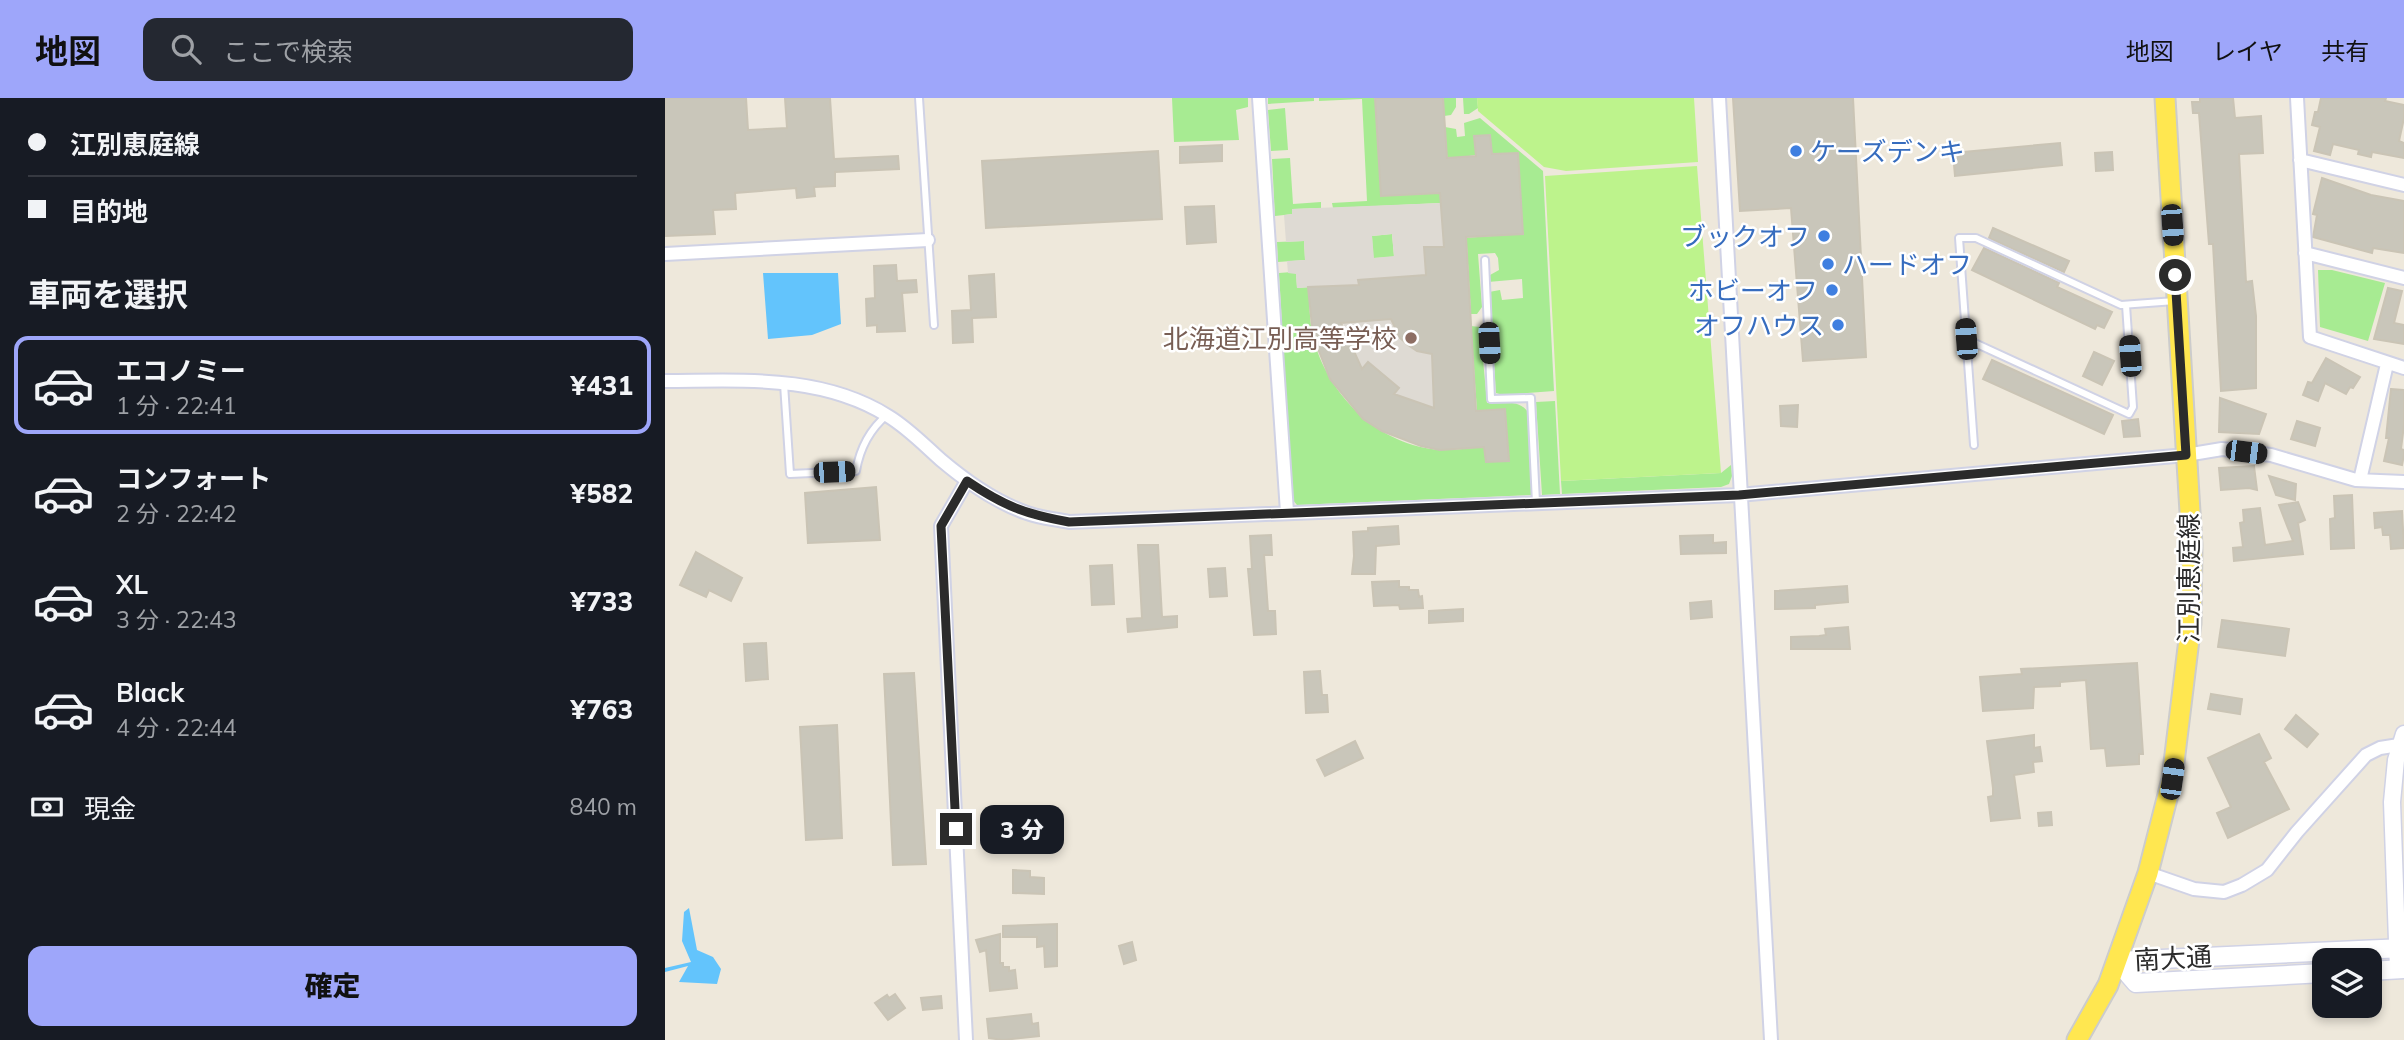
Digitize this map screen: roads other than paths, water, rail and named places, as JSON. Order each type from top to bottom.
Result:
[{"type":"main road","name":"江別恵庭線","points":[[2077,1040],[2108,985],[2148,873],[2172,779],[2191,623],[2192,545],[2165,98]]},
{"type":"main road","name":"南大通","points":[[2117,961],[2400,948]]},
{"type":"main road","name":"南大通","points":[[2117,961],[2136,984],[2312,974]]},
{"type":"main road","points":[[2382,970],[2401,969]]},
{"type":"street","points":[[1259,98],[1287,512]]},
{"type":"street","points":[[1719,98],[1771,1040]]},
{"type":"street","points":[[2297,98],[2310,337],[2404,368]]},
{"type":"street","points":[[2300,160],[2404,185]]},
{"type":"street","points":[[665,254],[928,240]]},
{"type":"street","points":[[2305,253],[2404,278]]},
{"type":"street","points":[[2360,480],[2387,364]]},
{"type":"street","points":[[665,380],[784,382],[806,384],[840,394],[887,415],[909,430],[967,481],[991,497],[1029,514],[1069,522],[1739,495],[2186,455],[2222,449],[2271,455],[2360,480],[2404,482]]},
{"type":"street","points":[[966,1040],[941,526],[967,481]]},
{"type":"street","points":[[2148,873],[2194,889],[2224,892],[2242,885],[2267,870],[2366,755],[2402,740]]},
{"type":"street","points":[[2401,969],[2392,810],[2393,776],[2402,740]]},
{"type":"lane","points":[[919,98],[935,326]]},
{"type":"lane","points":[[1974,445],[1959,239],[1976,238],[2121,305],[2177,301]]},
{"type":"lane","points":[[1485,260],[1492,399],[1531,398],[1536,503]]},
{"type":"lane","points":[[1966,339],[2129,414],[2133,407],[2126,305]]},
{"type":"lane","points":[[784,382],[790,474],[856,471],[858,459],[872,428],[887,415]]},
{"type":"water","points":[[763,273],[838,273],[841,324],[812,335],[768,339]]},
{"type":"water","points":[[689,908],[697,950],[713,957],[721,969],[717,984],[679,982],[688,966],[665,972],[665,968],[691,962],[682,941],[684,912]]},
{"type":"place","name":"ケーズデンキ","points":[[1796,151]]},
{"type":"place","name":"ブックオフ","points":[[1824,236]]},
{"type":"place","name":"ハードオフ","points":[[1828,264]]},
{"type":"place","name":"ホビーオフ","points":[[1832,290]]},
{"type":"place","name":"オフハウス","points":[[1838,325]]},
{"type":"place","name":"北海道江別高等学校","points":[[1411,338]]}]
